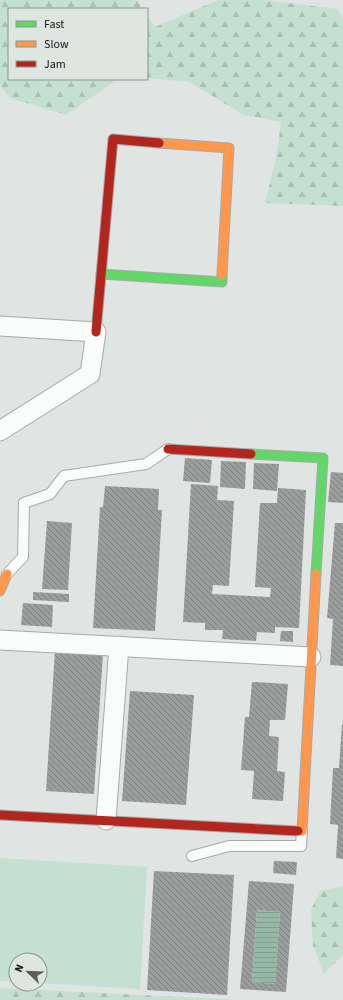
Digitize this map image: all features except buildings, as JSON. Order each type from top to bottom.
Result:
[{"type":"street","points":[[0,431],[90,374],[96,332],[101,274],[113,139],[229,148],[222,282],[101,274]]},
{"type":"street","points":[[0,326],[96,332]]},
{"type":"street","points":[[0,815],[302,831],[311,657],[324,458],[168,449]]},
{"type":"street","points":[[0,640],[311,657]]},
{"type":"street","points":[[106,820],[119,646]]},
{"type":"lane","points":[[2,584],[23,557],[24,503],[50,494],[64,476],[146,464],[168,449]]},
{"type":"lane","points":[[192,856],[229,846],[301,846],[302,831]]},
{"type":"green space","points":[[0,0],[137,0],[141,8],[8,8],[8,80],[117,80],[66,115],[10,98],[0,85]]},
{"type":"green space","points":[[218,0],[262,0],[337,9],[343,18],[343,206],[265,203],[276,159],[281,122],[244,115],[189,82],[148,78],[148,17],[155,27]]},
{"type":"green space","points":[[0,858],[147,867],[140,989],[48,983],[48,952],[8,952],[8,982],[0,981]]},
{"type":"green space","points":[[343,886],[343,955],[324,973],[313,946],[311,910],[320,891]]},
{"type":"green space","points":[[0,988],[8,988],[8,992],[48,992],[48,990],[240,1000],[0,1000]]},
{"type":"shaded area","points":[[257,910],[280,912],[275,984],[252,982]]},
{"type":"traffic: fast","points":[[101,274],[222,282],[222,275]]},
{"type":"traffic: fast","points":[[251,454],[323,458],[316,574]]},
{"type":"traffic: slow","points":[[159,143],[229,148],[222,275]]},
{"type":"traffic: slow","points":[[0,591],[7,574]]},
{"type":"traffic: slow","points":[[298,831],[302,831],[316,574]]},
{"type":"traffic: jam","points":[[96,332],[113,139],[159,143]]},
{"type":"traffic: jam","points":[[168,449],[251,454]]},
{"type":"traffic: jam","points":[[0,815],[298,831]]}]
